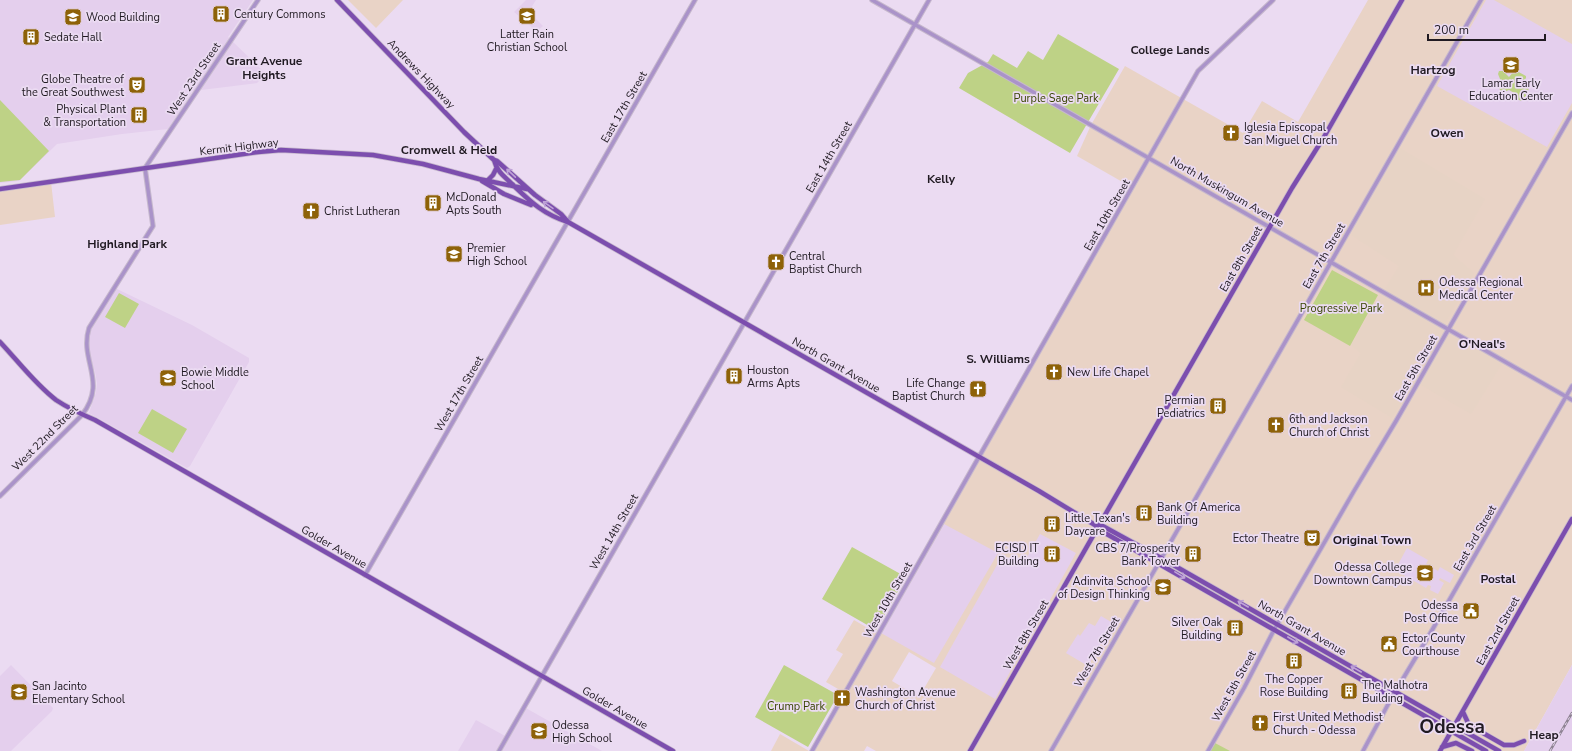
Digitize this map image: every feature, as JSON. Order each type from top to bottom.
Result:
[{"type":"main road","name":"Andrews Highway","points":[[337,0],[464,132],[527,189]]},
{"type":"main road","name":"East 8th Street","points":[[1098,526],[1402,0]]},
{"type":"main road","name":"Kermit Highway","points":[[0,189],[281,150],[380,156],[423,164],[487,181],[514,185],[527,189]]},
{"type":"main road","points":[[494,160],[496,169],[536,206]]},
{"type":"main road","points":[[487,181],[496,169]]},
{"type":"main road","name":"Kermit Highway","points":[[479,179],[504,194],[536,206]]},
{"type":"main road","name":"North Grant Avenue","points":[[527,189],[561,214],[568,222]]},
{"type":"main road","name":"North Grant Avenue","points":[[536,206],[553,217],[568,222],[980,457],[1274,630],[1486,751]]},
{"type":"main road","name":"Golder Avenue","points":[[0,342],[48,393],[82,415],[366,575],[673,751]]},
{"type":"main road","name":"East 2nd Street","points":[[1441,749],[1572,519]]},
{"type":"main road","name":"North Grant Avenue","points":[[1098,526],[1161,558],[1499,751]]},
{"type":"main road","name":"West 8th Street","points":[[970,751],[1098,526]]},
{"type":"main road","points":[[1463,712],[1469,725],[1501,744],[1511,746],[1524,741]]},
{"type":"main road","points":[[1441,749],[1456,743],[1472,751]]},
{"type":"street","name":"West 23rd Street","points":[[145,168],[258,0]]},
{"type":"street","name":"East 17th Street","points":[[568,222],[695,0]]},
{"type":"street","name":"North Muskingum Avenue","points":[[872,0],[1572,400]]},
{"type":"street","name":"East 14th Street","points":[[745,323],[929,0]]},
{"type":"street","name":"East 10th Street","points":[[980,457],[1198,71],[1273,0]]},
{"type":"street","name":"East 7th Street","points":[[1158,562],[1481,0]]},
{"type":"street","name":"East 5th Street","points":[[1274,630],[1449,329],[1572,113]]},
{"type":"street","name":"West 22nd Street","points":[[0,496],[82,415],[90,402],[94,386],[93,374],[86,349],[89,328],[153,226],[145,168]]},
{"type":"street","name":"West 17th Street","points":[[366,575],[568,222]]},
{"type":"street","name":"West 14th Street","points":[[499,751],[745,323]]},
{"type":"street","name":"East 3rd Street","points":[[1363,751],[1392,697],[1572,386]]},
{"type":"street","name":"West 10th Street","points":[[812,751],[980,457]]},
{"type":"street","name":"West 7th Street","points":[[1051,751],[1158,562]]},
{"type":"street","name":"West 5th Street","points":[[1208,751],[1244,688],[1274,630]]},
{"type":"shaded area","points":[[0,0],[253,0],[228,37],[266,74],[257,83],[193,91],[168,129],[122,134],[57,144],[19,181],[0,183]]},
{"type":"shaded area","points":[[348,0],[403,0],[376,28]]},
{"type":"shaded area","name":"Latter Rain Christian School","points":[[526,0],[536,0],[531,8],[533,11],[530,13],[543,26],[536,32],[521,16],[520,17],[514,12]]},
{"type":"shaded area","points":[[1368,0],[1572,0],[1572,665],[1524,751],[876,751],[867,746],[864,751],[812,751],[845,693],[826,682],[843,654],[836,650],[854,620],[878,634],[1133,188],[1077,156],[1091,125],[1125,66],[1243,133],[1262,101],[1298,122]],"holes":[[[909,652],[936,668],[919,697],[892,681]]]},
{"type":"shaded area","name":"Lamar Early Education Center","points":[[1486,0],[1494,0],[1572,44],[1572,103],[1547,147],[1437,86]]},
{"type":"shaded area","name":"Odessa Regional Medical Center","points":[[1400,148],[1485,199],[1453,255],[1474,273],[1443,327],[1503,362],[1471,414],[1414,381],[1392,418],[1341,387],[1361,353],[1351,345],[1399,266],[1351,235]]},
{"type":"shaded area","points":[[51,182],[55,217],[0,225],[0,189]]},
{"type":"shaded area","name":"Bowie Middle School","points":[[117,289],[192,325],[249,358],[249,362],[190,466],[187,468],[89,413],[96,392],[97,383],[87,347],[91,328]]},
{"type":"shaded area","points":[[944,524],[998,553],[934,663],[881,633]]},
{"type":"shaded area","points":[[1040,534],[1076,553],[995,699],[940,667],[1002,556],[1022,566]]},
{"type":"shaded area","name":"Odessa College Downtown Campus","points":[[1407,548],[1428,560],[1426,564],[1438,571],[1440,567],[1454,575],[1450,583],[1440,578],[1439,580],[1444,583],[1438,594],[1430,590],[1431,586],[1428,585],[1426,588],[1395,570]]},
{"type":"shaded area","points":[[1101,616],[1113,623],[1104,638],[1103,644],[1101,643],[1088,666],[1066,653],[1078,634],[1080,636],[1089,623],[1095,626]]},
{"type":"shaded area","name":"San Jacinto Elementary School","points":[[11,665],[53,708],[52,711],[11,751],[0,751],[0,676]]},
{"type":"shaded area","points":[[1572,665],[1572,751],[1524,751],[1527,746]]},
{"type":"shaded area","name":"Odessa High School","points":[[524,707],[602,751],[458,751],[476,720],[507,737]]},
{"type":"shaded area","points":[[780,734],[809,751],[771,751]]},
{"type":"green space","name":"Purple Sage Park","points":[[1058,34],[1119,69],[1070,153],[959,88],[968,73],[988,62],[993,54],[1017,68],[1028,51],[1043,60]]},
{"type":"green space","points":[[1515,70],[1526,76],[1522,84],[1529,88],[1522,101],[1516,99],[1516,94],[1509,90],[1501,92],[1499,88],[1499,71],[1503,71],[1509,77]]},
{"type":"green space","points":[[0,100],[49,151],[20,180],[0,182]]},
{"type":"green space","name":"Progressive Park","points":[[1332,270],[1378,295],[1350,346],[1304,320]]},
{"type":"green space","points":[[119,293],[139,304],[125,328],[105,317]]},
{"type":"green space","points":[[152,409],[187,429],[173,453],[138,433]]},
{"type":"green space","points":[[852,547],[906,577],[876,630],[822,599]]},
{"type":"green space","name":"Crump Park","points":[[784,665],[838,695],[808,747],[755,717]]},
{"type":"green space","points":[[1215,743],[1230,751],[1210,751]]},
{"type":"railway","points":[[1550,751],[1572,713]]},
{"type":"place","name":"Century Commons","points":[[221,14]]},
{"type":"place","name":"Latter Rain Christian School","points":[[527,16]]},
{"type":"place","name":"Wood Building","points":[[73,17]]},
{"type":"place","name":"Sedate Hall","points":[[31,37]]},
{"type":"place","name":"Lamar Early Education Center","points":[[1511,65]]},
{"type":"place","name":"Globe Theatre of the Great Southwest","points":[[137,85]]},
{"type":"place","name":"Physical Plant & Transportation","points":[[139,115]]},
{"type":"place","name":"Iglesia Episcopal San Miguel Church","points":[[1231,133]]},
{"type":"place","name":"McDonald Apts South","points":[[433,203]]},
{"type":"place","name":"Christ Lutheran","points":[[311,211]]},
{"type":"place","name":"Premier High School","points":[[454,254]]},
{"type":"place","name":"Central Baptist Church","points":[[776,262]]},
{"type":"place","name":"Odessa Regional Medical Center","points":[[1426,288]]},
{"type":"place","name":"New Life Chapel","points":[[1054,372]]},
{"type":"place","name":"Houston Arms Apts","points":[[734,376]]},
{"type":"place","name":"Bowie Middle School","points":[[168,378]]},
{"type":"place","name":"Life Change Baptist Church","points":[[978,389]]},
{"type":"place","name":"Permian Pediatrics","points":[[1218,406]]},
{"type":"place","name":"6th and Jackson Church of Christ","points":[[1276,425]]},
{"type":"place","name":"Bank Of America Building","points":[[1144,513]]},
{"type":"place","name":"Little Texan's Daycare","points":[[1052,524]]},
{"type":"place","name":"Ector Theatre","points":[[1312,538]]},
{"type":"place","name":"ECISD IT Building","points":[[1052,554]]},
{"type":"place","name":"CBS 7/Prosperity Bank Tower","points":[[1193,554]]},
{"type":"place","name":"Odessa College Downtown Campus","points":[[1425,573]]},
{"type":"place","name":"Adinvita School of Design Thinking","points":[[1163,587]]},
{"type":"place","name":"Odessa Post Office","points":[[1471,611]]},
{"type":"place","name":"Silver Oak Building","points":[[1235,628]]},
{"type":"place","name":"Ector County Courthouse","points":[[1389,644]]},
{"type":"place","name":"The Copper Rose Building","points":[[1294,661]]},
{"type":"place","name":"The Malhotra Building","points":[[1349,691]]},
{"type":"place","name":"San Jacinto Elementary School","points":[[19,692]]},
{"type":"place","name":"Washington Avenue Church of Christ","points":[[842,698]]},
{"type":"place","name":"First United Methodist Church - Odessa","points":[[1260,723]]},
{"type":"place","name":"Odessa High School","points":[[539,731]]},
{"type":"district","name":"College Lands","points":[[1170,50]]},
{"type":"district","name":"Grant Avenue Heights","points":[[264,68]]},
{"type":"district","name":"Hartzog","points":[[1433,70]]},
{"type":"district","name":"Owen","points":[[1447,133]]},
{"type":"district","name":"Cromwell & Held","points":[[449,150]]},
{"type":"district","name":"Kelly","points":[[941,179]]},
{"type":"district","name":"Highland Park","points":[[127,244]]},
{"type":"district","name":"O'Neal's","points":[[1482,344]]},
{"type":"district","name":"S. Williams","points":[[998,359]]},
{"type":"district","name":"Original Town","points":[[1372,540]]},
{"type":"district","name":"Postal","points":[[1498,579]]},
{"type":"district","name":"Odessa","points":[[1452,727]]},
{"type":"district","name":"Heap","points":[[1544,735]]}]
